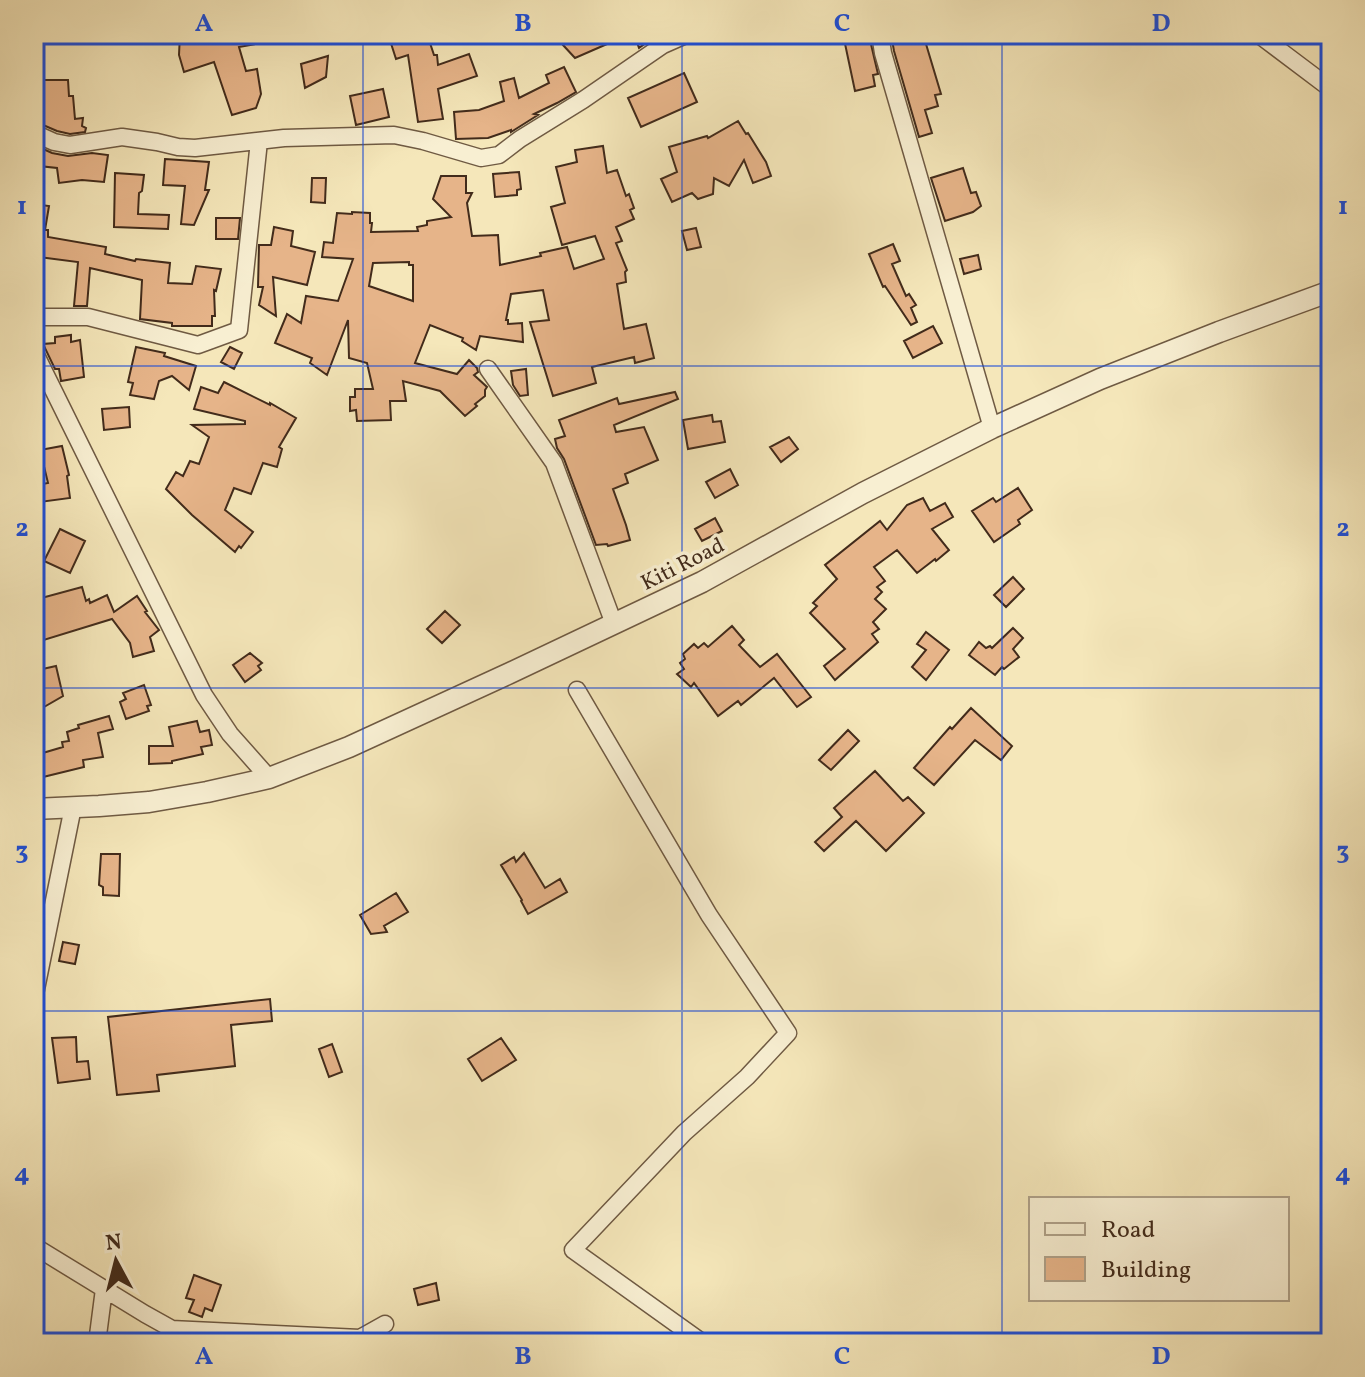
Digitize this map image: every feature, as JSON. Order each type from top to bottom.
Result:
[{"type":"street","points":[[34,133],[70,145],[122,137],[195,148],[312,137],[394,135],[481,158],[499,155],[663,45],[688,34]]},
{"type":"street","points":[[880,34],[992,428]]},
{"type":"street","points":[[1258,34],[1331,89]]},
{"type":"street","points":[[34,317],[88,317],[198,345],[239,330],[259,141]]},
{"type":"street","name":"Kiti Road","points":[[34,809],[149,802],[207,792],[269,778],[362,741],[702,582],[863,493],[992,428],[1100,379],[1331,291]]},
{"type":"street","points":[[34,351],[204,695],[230,734],[269,778]]},
{"type":"street","points":[[488,369],[554,463],[614,624]]},
{"type":"street","points":[[577,690],[709,915],[788,1033],[747,1077],[684,1133],[573,1250],[703,1343]]},
{"type":"street","points":[[34,999],[73,807]]},
{"type":"street","points":[[34,1246],[197,1343]]},
{"type":"street","points":[[97,1343],[104,1289]]},
{"type":"street","points":[[171,1329],[360,1338],[385,1324]]},
{"type":"building","points":[[180,34],[271,34],[272,41],[239,47],[246,71],[257,69],[261,94],[256,108],[232,115],[214,62],[184,72],[179,55]]},
{"type":"building","points":[[388,34],[427,34],[434,55],[437,55],[438,65],[469,54],[477,76],[438,89],[443,119],[418,122],[408,55],[396,59]]},
{"type":"building","points":[[563,34],[630,34],[575,58],[563,45],[566,40]]},
{"type":"building","points":[[634,34],[648,34],[650,40],[639,48]]},
{"type":"building","points":[[864,34],[866,41],[870,40],[878,74],[873,75],[875,86],[855,91],[844,39]]},
{"type":"building","points":[[891,34],[923,34],[941,94],[935,95],[938,106],[925,110],[932,133],[919,137]]},
{"type":"building","points":[[328,56],[326,77],[305,88],[301,64]]},
{"type":"building","points":[[564,67],[576,92],[534,114],[538,115],[511,132],[488,138],[456,139],[454,112],[479,110],[504,101],[500,82],[514,78],[519,98],[549,83],[546,75]]},
{"type":"building","points":[[684,73],[697,102],[641,127],[628,98]]},
{"type":"building","points":[[39,80],[68,80],[75,119],[83,118],[85,132],[70,134],[43,125]]},
{"type":"building","points":[[383,89],[389,117],[356,125],[350,96]]},
{"type":"building","points":[[738,121],[766,162],[771,176],[753,183],[744,160],[729,186],[714,178],[713,194],[698,199],[692,193],[672,202],[661,179],[677,172],[669,147],[708,138]]},
{"type":"building","points":[[603,146],[607,173],[617,170],[626,196],[629,194],[634,219],[616,227],[622,241],[616,243],[627,270],[626,282],[617,284],[624,329],[646,324],[654,358],[635,363],[634,357],[592,367],[596,383],[553,396],[530,322],[549,320],[543,290],[511,294],[506,320],[508,324],[522,323],[523,342],[480,336],[476,350],[462,341],[463,338],[430,325],[415,363],[457,374],[469,360],[477,368],[478,372],[474,375],[487,387],[485,396],[465,416],[440,391],[403,381],[406,401],[390,401],[391,420],[357,421],[356,410],[350,411],[350,397],[355,397],[355,389],[373,389],[367,363],[349,358],[348,320],[327,375],[310,363],[312,358],[275,343],[287,314],[301,323],[306,296],[338,301],[353,259],[322,257],[324,242],[333,243],[337,213],[370,213],[371,232],[418,231],[417,227],[427,225],[427,221],[451,217],[433,199],[441,176],[466,176],[466,193],[472,193],[467,203],[472,236],[498,235],[500,265],[567,247],[574,269],[604,259],[595,236],[562,245],[551,207],[565,203],[556,167],[577,162],[575,150]],"holes":[[[409,262],[413,265],[413,301],[369,286],[373,263]]]},
{"type":"building","points":[[41,148],[68,156],[108,155],[104,182],[82,180],[59,183],[57,168],[39,166]]},
{"type":"building","points":[[165,159],[209,162],[205,190],[209,190],[194,225],[181,224],[185,186],[163,185]]},
{"type":"building","points":[[963,168],[971,193],[976,192],[981,206],[973,212],[945,221],[931,178]]},
{"type":"building","points":[[519,172],[521,189],[517,190],[517,195],[495,197],[493,174]]},
{"type":"building","points":[[115,173],[144,175],[138,214],[169,215],[168,229],[114,227]]},
{"type":"building","points":[[312,178],[326,178],[325,203],[311,202]]},
{"type":"building","points":[[34,204],[49,206],[45,230],[48,230],[48,237],[106,247],[105,254],[135,261],[170,263],[168,283],[192,284],[196,266],[221,269],[214,290],[215,316],[212,316],[212,326],[172,326],[172,323],[140,319],[142,280],[90,268],[87,306],[74,306],[78,262],[39,257],[34,252]]},
{"type":"building","points":[[216,218],[240,218],[238,239],[216,239]]},
{"type":"building","points":[[274,227],[293,231],[291,246],[315,252],[307,285],[273,277],[276,316],[259,305],[263,287],[258,287],[259,245],[271,245]]},
{"type":"building","points":[[696,228],[701,247],[687,250],[682,231]]},
{"type":"building","points":[[893,244],[900,261],[892,264],[906,296],[909,294],[916,305],[911,308],[917,322],[911,325],[883,287],[869,254]]},
{"type":"building","points":[[978,255],[981,269],[964,274],[960,259]]},
{"type":"building","points":[[933,326],[942,343],[913,358],[904,341]]},
{"type":"building","points":[[71,335],[71,342],[80,340],[84,377],[61,381],[59,369],[55,369],[43,344],[55,343],[55,337]]},
{"type":"building","points":[[136,347],[165,353],[164,356],[196,366],[189,390],[172,376],[159,381],[154,399],[130,395],[133,383],[128,382]]},
{"type":"building","points":[[230,347],[242,353],[234,369],[221,362]]},
{"type":"building","points":[[526,369],[528,395],[520,396],[513,385],[511,371]]},
{"type":"building","points":[[224,382],[296,418],[279,447],[282,449],[277,467],[263,463],[251,494],[234,488],[225,510],[253,532],[235,552],[166,489],[176,472],[183,476],[190,461],[199,464],[209,437],[192,425],[245,424],[245,421],[194,409],[201,387],[218,393]]},
{"type":"building","points":[[675,392],[678,399],[614,425],[616,432],[644,427],[658,460],[625,474],[628,483],[613,489],[630,540],[608,546],[596,545],[557,448],[555,439],[565,436],[559,420],[617,398],[619,404]]},
{"type":"building","points":[[129,407],[130,427],[104,430],[102,409]]},
{"type":"building","points":[[712,415],[713,422],[721,421],[725,442],[688,449],[683,420]]},
{"type":"building","points":[[789,437],[798,449],[781,462],[770,447]]},
{"type":"building","points":[[62,446],[69,475],[70,498],[40,502],[37,485],[48,483],[40,450]]},
{"type":"building","points":[[730,469],[738,485],[715,498],[706,482]]},
{"type":"building","points":[[1018,488],[1032,510],[1018,520],[1020,524],[994,542],[972,511],[993,498],[996,502]]},
{"type":"building","points":[[923,498],[930,511],[945,503],[953,517],[932,529],[949,550],[917,573],[897,550],[874,567],[885,581],[877,587],[882,592],[875,599],[886,609],[873,622],[879,629],[872,634],[878,642],[835,680],[824,666],[845,649],[810,613],[817,606],[813,603],[837,579],[825,565],[880,521],[887,530],[907,505]]},
{"type":"building","points":[[715,518],[722,531],[702,541],[695,529]]},
{"type":"building","points":[[60,529],[85,541],[70,573],[44,561]]},
{"type":"building","points":[[1013,577],[1024,589],[1006,607],[994,595]]},
{"type":"building","points":[[82,587],[86,601],[89,599],[90,603],[107,595],[114,612],[137,596],[159,630],[150,637],[154,651],[133,657],[130,643],[112,619],[34,643],[34,600]]},
{"type":"building","points":[[445,611],[460,625],[442,643],[427,629]]},
{"type":"building","points":[[732,626],[744,640],[739,645],[760,667],[777,654],[811,697],[797,707],[774,678],[741,705],[738,701],[718,716],[694,683],[691,687],[677,674],[684,669],[680,663],[685,659],[683,654],[694,644],[698,648],[704,643],[708,647]]},
{"type":"building","points":[[1013,628],[1023,638],[1013,649],[1019,657],[995,675],[969,655],[979,642],[986,648],[992,648]]},
{"type":"building","points":[[926,632],[949,650],[926,680],[912,667],[926,650],[917,644]]},
{"type":"building","points":[[250,653],[262,663],[258,666],[261,670],[245,682],[233,665]]},
{"type":"building","points":[[56,666],[63,696],[44,707],[38,670]]},
{"type":"building","points":[[144,685],[151,705],[147,706],[149,711],[126,719],[120,702],[126,699],[123,693]]},
{"type":"building","points":[[971,708],[1012,746],[1001,760],[975,740],[934,785],[914,768]]},
{"type":"building","points":[[109,716],[113,729],[98,733],[103,757],[83,760],[84,767],[43,777],[36,755],[63,747],[62,742],[69,741],[67,732],[79,728],[78,725]]},
{"type":"building","points":[[197,721],[200,732],[209,730],[212,745],[201,747],[203,754],[172,763],[149,764],[149,746],[173,746],[169,727]]},
{"type":"building","points":[[848,730],[859,741],[831,770],[819,760]]},
{"type":"building","points":[[875,771],[903,801],[908,797],[924,813],[886,851],[856,821],[824,851],[815,842],[842,817],[834,808]]},
{"type":"building","points":[[524,853],[545,888],[560,879],[567,892],[528,914],[501,865],[514,857],[516,862]]},
{"type":"building","points":[[101,854],[120,854],[119,896],[103,895],[103,887],[99,885]]},
{"type":"building","points":[[396,893],[408,912],[384,926],[387,932],[371,934],[360,915]]},
{"type":"building","points":[[63,942],[79,945],[75,964],[59,961]]},
{"type":"building","points":[[270,999],[272,1021],[231,1025],[235,1066],[157,1075],[159,1091],[117,1095],[108,1017]]},
{"type":"building","points":[[76,1037],[77,1062],[88,1061],[90,1079],[58,1083],[52,1038]]},
{"type":"building","points":[[501,1038],[516,1060],[482,1081],[468,1059]]},
{"type":"building","points":[[332,1044],[342,1072],[329,1077],[319,1049]]},
{"type":"building","points":[[194,1275],[221,1285],[212,1311],[205,1308],[202,1317],[189,1312],[194,1300],[186,1298]]},
{"type":"building","points":[[436,1283],[439,1300],[418,1305],[414,1289]]}]
